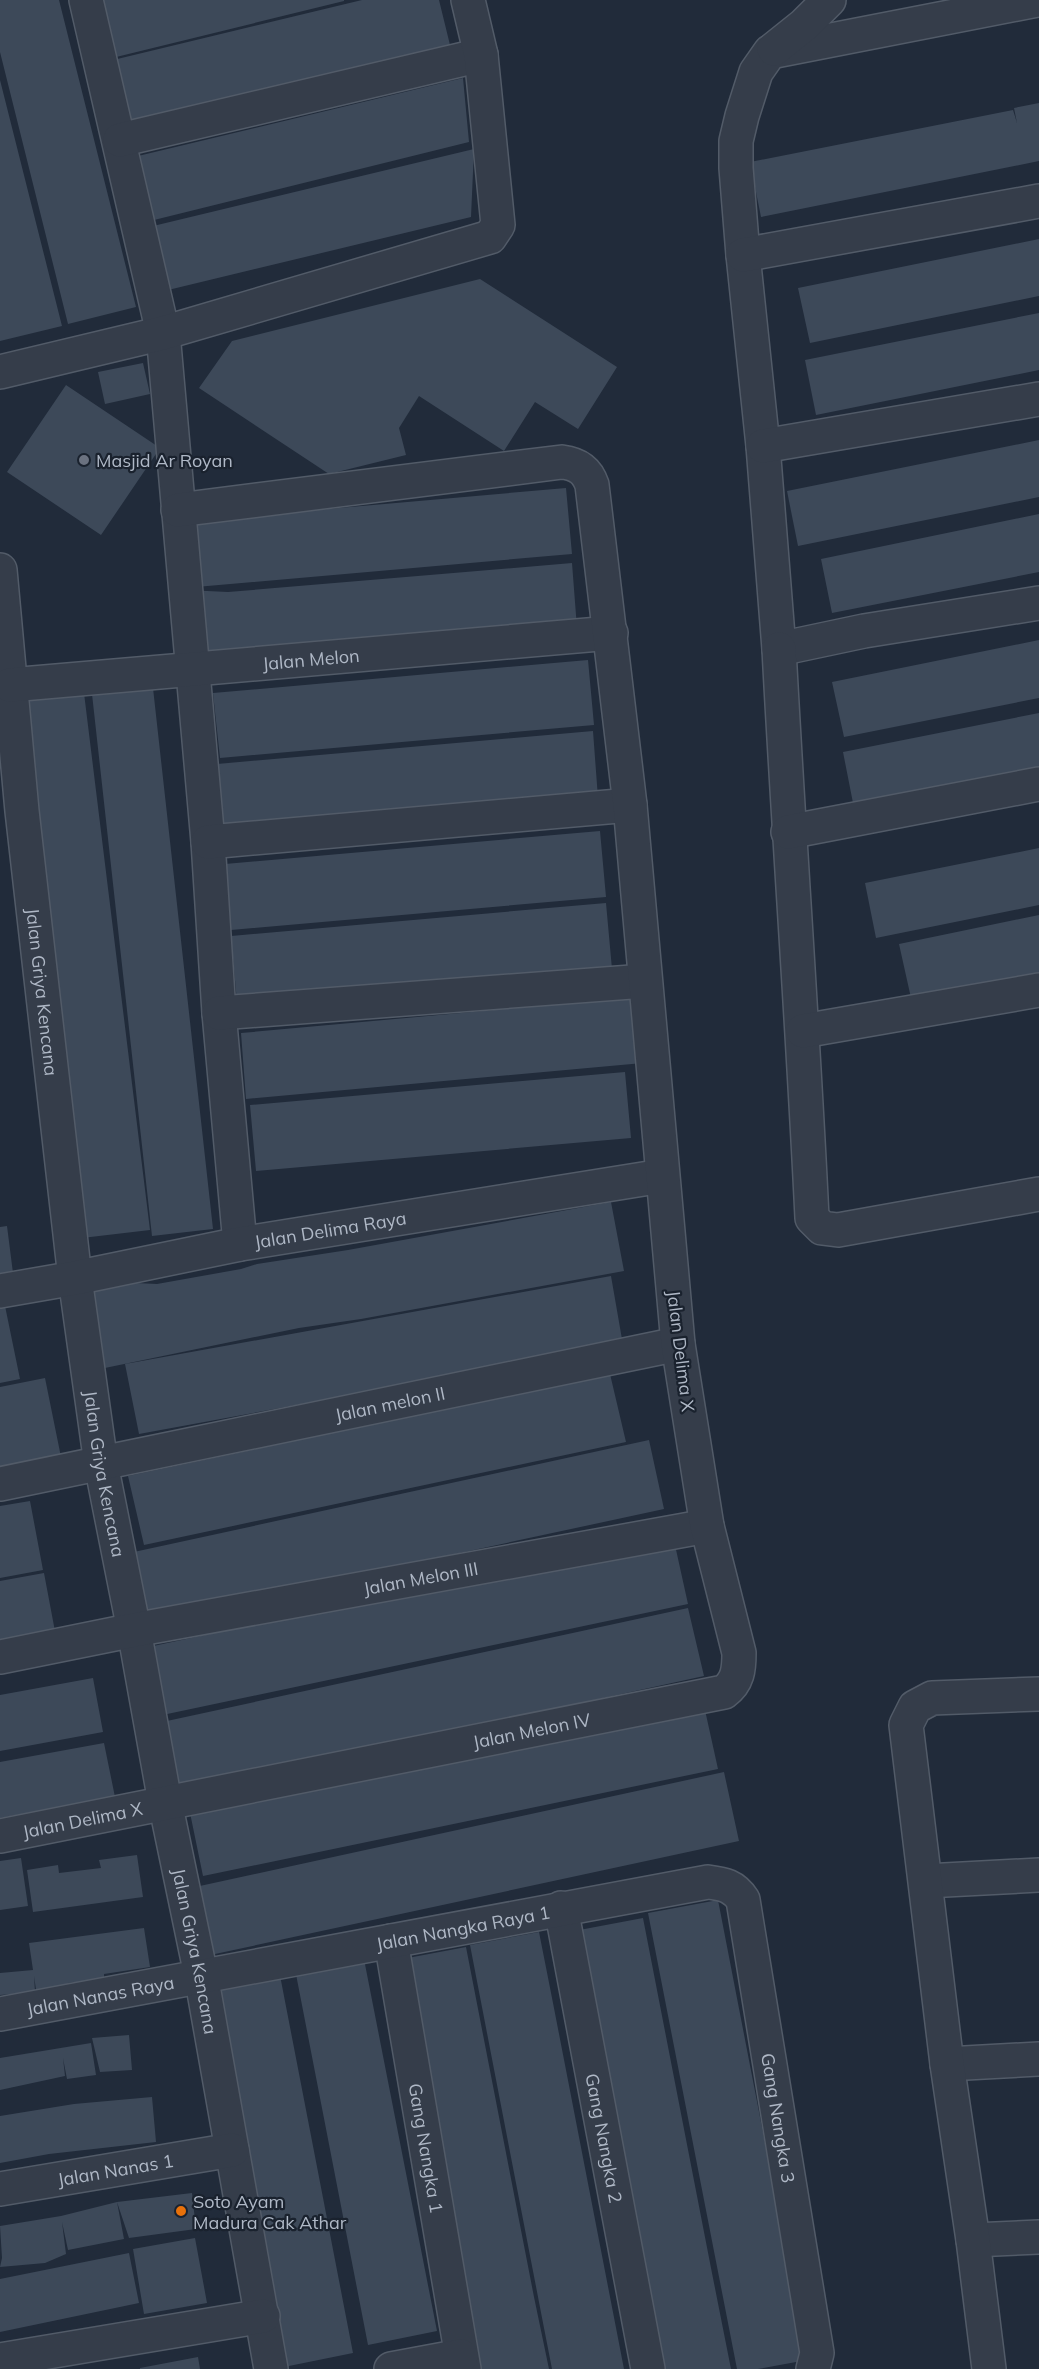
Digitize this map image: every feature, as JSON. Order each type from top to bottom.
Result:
[{"type":"street","points":[[86,0],[163,333],[208,842],[219,1013],[240,1244]]},
{"type":"street","points":[[0,372],[163,333],[490,237],[498,225],[480,55],[468,0]]},
{"type":"street","points":[[829,0],[804,25],[770,52],[756,72],[736,141],[742,255],[763,446],[779,649],[788,832],[803,1031],[812,1218],[822,1228],[838,1230],[1039,1194]]},
{"type":"street","points":[[770,52],[1037,0]]},
{"type":"street","points":[[120,140],[480,55]]},
{"type":"street","points":[[742,255],[1039,201]]},
{"type":"street","points":[[763,446],[1039,399]]},
{"type":"street","name":"Jalan Delima X","points":[[178,510],[562,462],[572,463],[589,476],[611,633],[630,805],[678,1344],[707,1526]]},
{"type":"street","name":"Jalan Griya Kencana","points":[[0,570],[3,644],[10,685],[11,812],[100,1464],[201,1975],[271,2369]]},
{"type":"street","points":[[779,649],[864,631],[1039,603]]},
{"type":"street","name":"Jalan Melon","points":[[10,685],[611,633]]},
{"type":"street","points":[[788,832],[1039,784]]},
{"type":"street","points":[[208,842],[630,805]]},
{"type":"street","points":[[219,1013],[645,981]]},
{"type":"street","points":[[803,1031],[1039,990]]},
{"type":"street","name":"Jalan Delima Raya","points":[[0,1291],[240,1244],[662,1176]]},
{"type":"street","name":"Jalan melon II","points":[[0,1484],[678,1344]]},
{"type":"street","name":"Jalan Melon III","points":[[0,1657],[134,1630],[707,1526]]},
{"type":"street","name":"Jalan Melon IV","points":[[165,1802],[724,1692],[732,1687],[737,1678],[740,1653],[707,1526]]},
{"type":"street","points":[[989,2369],[974,2240],[947,2064],[906,1725],[915,1707],[932,1698],[1039,1694]]},
{"type":"street","name":"Jalan Delima X","points":[[0,1836],[165,1802]]},
{"type":"street","points":[[926,1881],[1039,1875]]},
{"type":"street","name":"Jalan Nangka Raya 1","points":[[201,1975],[708,1882],[725,1884]]},
{"type":"street","name":"Gang Nangka 3","points":[[725,1884],[736,1890],[743,1900],[815,2365]]},
{"type":"street","name":"Gang Nangka 2","points":[[561,1908],[648,2369]]},
{"type":"street","name":"Gang Nangka 1","points":[[391,1941],[462,2363]]},
{"type":"street","name":"Jalan Nanas Raya","points":[[0,2014],[201,1975]]},
{"type":"street","points":[[947,2064],[1039,2059]]},
{"type":"street","name":"Jalan Nanas 1","points":[[0,2189],[232,2150]]},
{"type":"street","points":[[974,2240],[1039,2237]]},
{"type":"street","points":[[0,2360],[263,2316]]},
{"type":"street","points":[[391,2369],[462,2363]]},
{"type":"building","points":[[0,0],[59,0],[136,307],[68,324],[0,52]]},
{"type":"building","points":[[94,0],[344,0],[344,1],[108,59]]},
{"type":"building","points":[[362,0],[439,0],[450,45],[125,124],[109,61]]},
{"type":"building","points":[[463,78],[469,142],[154,220],[138,156]]},
{"type":"building","points":[[0,80],[62,326],[0,341]]},
{"type":"building","points":[[1039,103],[1039,161],[761,217],[750,162],[1013,110],[1017,123],[1014,108]]},
{"type":"building","points":[[474,149],[471,217],[164,291],[149,227]]},
{"type":"building","points":[[1039,239],[1039,296],[810,343],[798,288]]},
{"type":"building","points":[[480,279],[617,367],[578,429],[535,402],[504,451],[419,396],[399,428],[406,455],[329,474],[199,388],[232,341]]},
{"type":"building","points":[[1039,313],[1039,370],[816,415],[805,360]]},
{"type":"building","points":[[143,363],[150,394],[105,404],[98,372]]},
{"type":"building","name":"Masjid Ar Royan","points":[[66,385],[160,448],[101,535],[7,472]]},
{"type":"building","points":[[1039,440],[1039,497],[798,546],[787,491]]},
{"type":"building","points":[[566,488],[572,554],[196,587],[191,521]]},
{"type":"building","points":[[1039,514],[1039,572],[832,613],[821,559]]},
{"type":"building","points":[[572,563],[577,628],[197,662],[186,590],[228,592]]},
{"type":"building","points":[[1039,640],[1039,698],[844,737],[832,682]]},
{"type":"building","points":[[588,660],[594,725],[220,758],[213,693]]},
{"type":"building","points":[[153,688],[213,1229],[152,1236],[92,694]]},
{"type":"building","points":[[84,693],[150,1230],[82,1238],[16,700]]},
{"type":"building","points":[[1039,713],[1039,771],[854,808],[843,752]]},
{"type":"building","points":[[593,731],[598,798],[224,830],[217,764]]},
{"type":"building","points":[[600,831],[606,897],[231,930],[225,864]]},
{"type":"building","points":[[1039,848],[1039,905],[876,938],[865,883]]},
{"type":"building","points":[[606,903],[612,969],[237,1002],[231,936]]},
{"type":"building","points":[[1039,915],[1039,973],[911,998],[899,944]]},
{"type":"building","points":[[637,997],[643,1063],[246,1099],[241,1033]]},
{"type":"building","points":[[625,1072],[631,1138],[256,1171],[250,1105]]},
{"type":"building","points":[[611,1202],[624,1271],[361,1319],[299,1328],[100,1369],[90,1281],[157,1284],[257,1264],[348,1250]]},
{"type":"building","points":[[7,1226],[13,1273],[0,1275],[0,1227]]},
{"type":"building","points":[[611,1276],[623,1345],[139,1434],[125,1364]]},
{"type":"building","points":[[4,1301],[20,1379],[0,1383],[0,1302]]},
{"type":"building","points":[[610,1374],[626,1442],[144,1545],[128,1476]]},
{"type":"building","points":[[45,1378],[61,1457],[0,1469],[0,1387]]},
{"type":"building","points":[[649,1440],[664,1509],[135,1623],[120,1555]]},
{"type":"building","points":[[30,1501],[43,1570],[0,1578],[0,1506]]},
{"type":"building","points":[[673,1536],[688,1604],[153,1717],[139,1649]]},
{"type":"building","points":[[44,1573],[57,1642],[0,1652],[0,1581]]},
{"type":"building","points":[[688,1608],[704,1676],[168,1793],[153,1724]]},
{"type":"building","points":[[93,1678],[103,1732],[0,1751],[0,1695]]},
{"type":"building","points":[[703,1701],[718,1769],[203,1876],[189,1808]]},
{"type":"building","points":[[104,1743],[115,1797],[0,1818],[0,1762]]},
{"type":"building","points":[[724,1772],[739,1841],[201,1957],[186,1889]]},
{"type":"building","points":[[137,1855],[143,1897],[33,1912],[27,1870],[58,1865],[59,1873],[101,1868],[99,1860]]},
{"type":"building","points":[[21,1858],[28,1906],[0,1910],[0,1861]]},
{"type":"building","points":[[718,1900],[807,2360],[758,2369],[737,2369],[648,1913]]},
{"type":"building","points":[[643,1918],[731,2369],[659,2369],[574,1931]]},
{"type":"building","points":[[144,1928],[150,1967],[104,1974],[104,1980],[68,1983],[71,1992],[37,1996],[34,1976],[35,1992],[0,1995],[0,1973],[33,1970],[29,1943]]},
{"type":"building","points":[[539,1932],[624,2369],[552,2369],[544,2328],[470,1945]]},
{"type":"building","points":[[466,1947],[549,2369],[477,2369],[397,1960]]},
{"type":"building","points":[[362,1949],[437,2331],[368,2345],[294,1964]]},
{"type":"building","points":[[278,1965],[353,2353],[284,2367],[208,1978]]},
{"type":"building","points":[[129,2035],[132,2070],[100,2072],[92,2038]]},
{"type":"building","points":[[91,2043],[96,2075],[67,2079],[63,2058],[65,2076],[0,2090],[0,2058]]},
{"type":"building","points":[[152,2097],[156,2142],[49,2154],[0,2163],[0,2116],[74,2104]]},
{"type":"building","points":[[192,2193],[196,2229],[129,2238],[117,2202]]},
{"type":"building","points":[[117,2202],[124,2239],[68,2250],[62,2222],[66,2254],[45,2263],[0,2267],[2,2258],[0,2226],[61,2216]]},
{"type":"building","points":[[195,2238],[207,2303],[144,2314],[133,2249]]},
{"type":"building","points":[[129,2253],[139,2303],[0,2332],[0,2279]]},
{"type":"building","points":[[198,2357],[200,2369],[140,2369],[140,2368]]},
{"type":"place","name":"Masjid Ar Royan","points":[[84,460]]},
{"type":"place","name":"Soto Ayam Madura Cak Athar","points":[[181,2211]]}]
